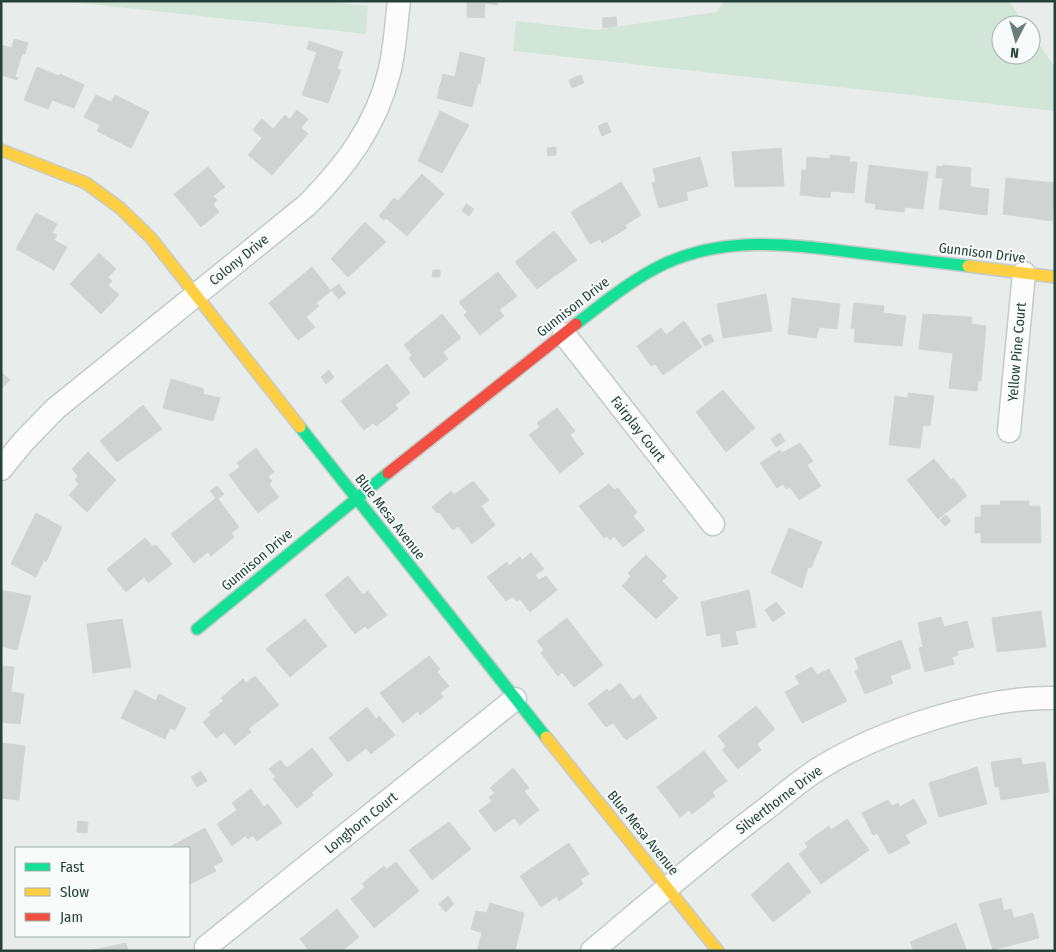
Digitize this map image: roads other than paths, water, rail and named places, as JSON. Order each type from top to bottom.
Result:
[{"type":"street","name":"Colony Drive","points":[[1,469],[22,442],[55,409],[307,205],[336,176],[357,147],[376,112],[389,73],[399,1]]},
{"type":"street","name":"Blue Mesa Avenue","points":[[1,150],[86,183],[120,208],[150,238],[515,699],[718,951]]},
{"type":"street","name":"Gunnison Drive","points":[[196,629],[356,498],[629,282],[649,270],[690,253],[717,246],[748,242],[781,243],[1055,277]]},
{"type":"street","name":"Yellow Pine Court","points":[[1009,431],[1024,273]]},
{"type":"street","name":"Fairplay Court","points":[[564,334],[713,524]]},
{"type":"street","name":"Silverthorne Drive","points":[[592,951],[667,887],[820,768],[872,742],[926,721],[982,707],[1039,698],[1055,698]]},
{"type":"street","name":"Longhorn Court","points":[[206,947],[515,699]]}]
